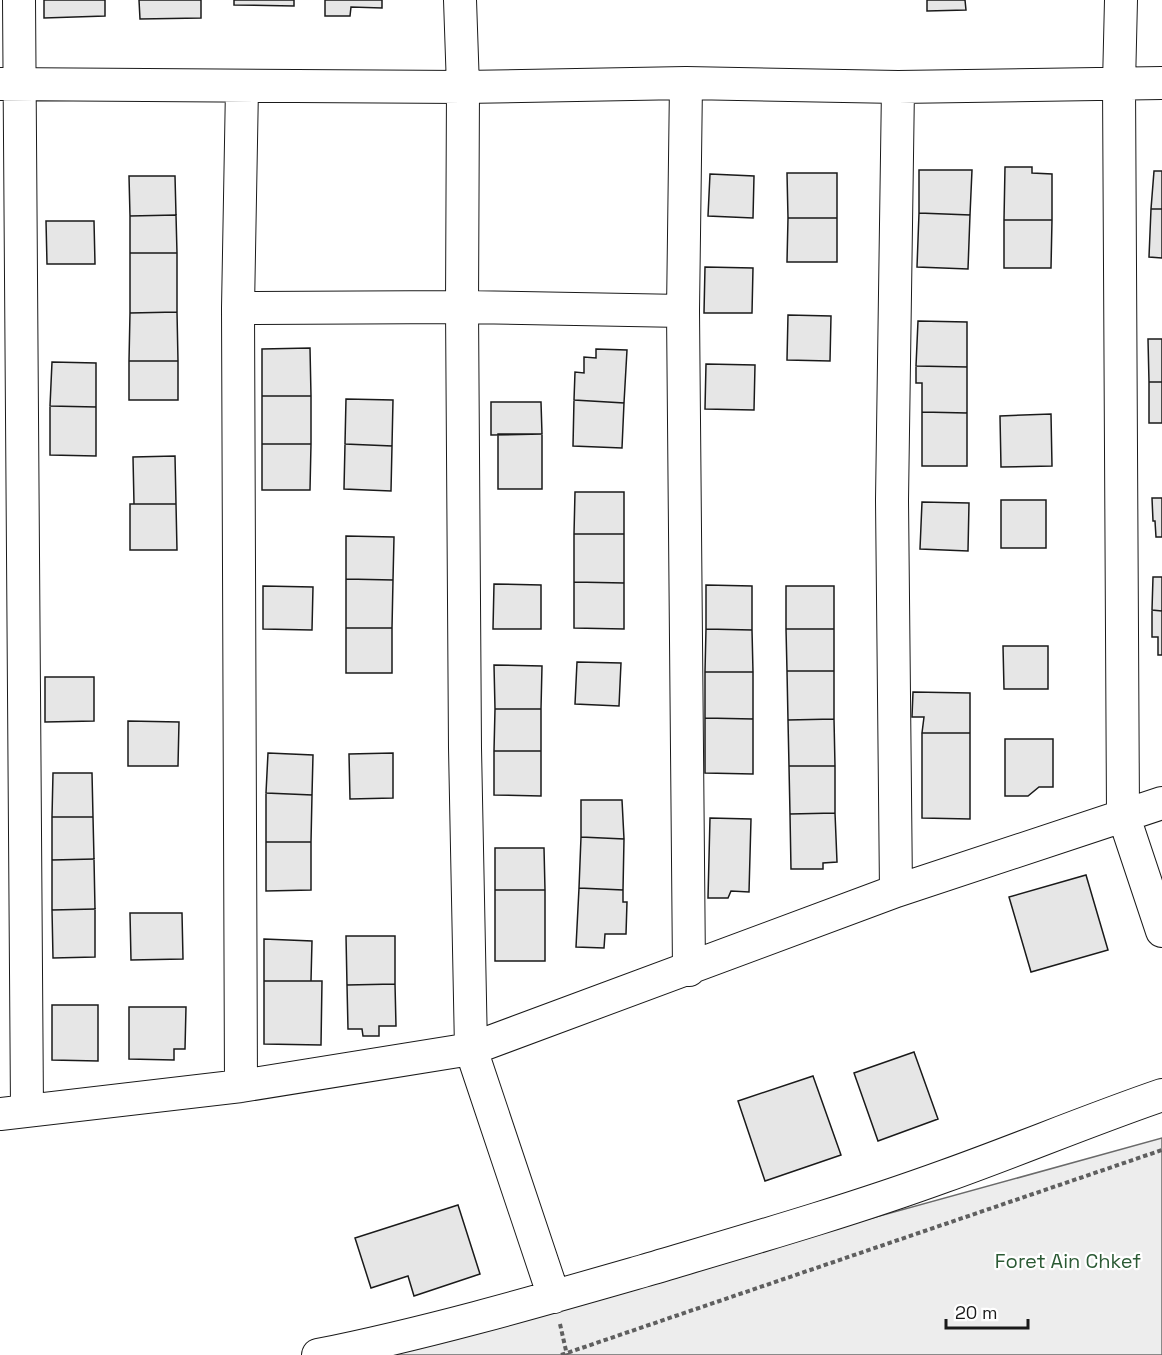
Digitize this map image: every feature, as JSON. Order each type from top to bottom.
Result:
[{"type":"street","points":[[19,0],[11,83],[14,1112],[241,1086],[471,1049],[896,891],[1162,802]]},
{"type":"street","points":[[460,0],[463,87],[465,748],[471,1049],[554,1297]]},
{"type":"street","points":[[1121,0],[1119,84],[1123,814],[1162,931]]},
{"type":"street","points":[[11,83],[242,87],[463,87],[686,83],[898,87],[1162,83]]},
{"type":"street","points":[[686,83],[683,311],[688,970]]},
{"type":"street","points":[[241,1086],[238,308],[242,87]]},
{"type":"street","points":[[896,891],[892,500],[898,87]]},
{"type":"street","points":[[238,308],[462,307],[683,311]]},
{"type":"street","points":[[318,1355],[396,1339],[554,1297],[818,1220],[1162,1095]]},
{"type":"path","points":[[561,1355],[1162,1150]]},
{"type":"shaded area","name":"Foret Ain Chkef","points":[[1162,1138],[1162,1355],[377,1355]]},
{"type":"building","points":[[44,0],[105,0],[105,16],[44,18]]},
{"type":"building","points":[[139,0],[201,0],[201,18],[140,19]]},
{"type":"building","points":[[234,0],[294,0],[294,6],[234,5]]},
{"type":"building","points":[[325,0],[382,0],[382,8],[351,7],[350,16],[325,16]]},
{"type":"building","points":[[927,0],[965,0],[966,10],[927,11]]},
{"type":"building","points":[[1005,167],[1032,167],[1032,173],[1052,174],[1052,220],[1004,220]]},
{"type":"building","points":[[919,170],[972,170],[970,215],[919,213]]},
{"type":"building","points":[[1154,171],[1162,171],[1162,209],[1151,209]]},
{"type":"building","points":[[787,173],[837,173],[837,218],[788,218]]},
{"type":"building","points":[[710,174],[754,176],[753,218],[708,216]]},
{"type":"building","points":[[129,176],[175,176],[176,215],[130,216]]},
{"type":"building","points":[[1151,209],[1162,209],[1162,258],[1149,257]]},
{"type":"building","points":[[919,213],[970,215],[968,269],[917,267]]},
{"type":"building","points":[[176,215],[177,253],[130,253],[130,216]]},
{"type":"building","points":[[788,218],[837,218],[837,262],[787,262]]},
{"type":"building","points":[[1004,220],[1052,220],[1051,268],[1004,268]]},
{"type":"building","points":[[46,221],[94,221],[95,264],[47,264]]},
{"type":"building","points":[[130,253],[177,253],[177,312],[130,313]]},
{"type":"building","points":[[705,267],[753,268],[752,313],[704,313]]},
{"type":"building","points":[[177,312],[178,361],[129,361],[130,313]]},
{"type":"building","points":[[788,315],[831,316],[830,361],[787,360]]},
{"type":"building","points":[[918,321],[967,322],[967,367],[916,366]]},
{"type":"building","points":[[1148,339],[1162,339],[1162,382],[1149,382]]},
{"type":"building","points":[[310,348],[311,396],[262,396],[262,349]]},
{"type":"building","points":[[596,349],[627,350],[624,403],[574,400],[575,372],[584,373],[584,357],[596,358]]},
{"type":"building","points":[[129,361],[178,361],[178,400],[129,400]]},
{"type":"building","points":[[52,362],[96,363],[96,407],[50,406]]},
{"type":"building","points":[[706,364],[755,365],[754,410],[705,409]]},
{"type":"building","points":[[916,366],[967,367],[967,413],[922,412],[922,383],[916,383]]},
{"type":"building","points":[[1149,382],[1162,382],[1162,423],[1149,423]]},
{"type":"building","points":[[262,396],[311,396],[311,444],[262,444]]},
{"type":"building","points":[[346,399],[393,400],[392,446],[345,444]]},
{"type":"building","points":[[574,400],[624,403],[622,448],[573,446]]},
{"type":"building","points":[[491,402],[541,402],[542,434],[491,435]]},
{"type":"building","points":[[50,406],[96,407],[96,456],[50,455]]},
{"type":"building","points":[[922,412],[967,413],[967,466],[922,466]]},
{"type":"building","points":[[1051,414],[1052,466],[1001,467],[1000,416]]},
{"type":"building","points":[[498,434],[542,434],[542,489],[498,489]]},
{"type":"building","points":[[262,444],[311,444],[310,490],[262,490]]},
{"type":"building","points":[[345,444],[392,446],[391,491],[344,489]]},
{"type":"building","points":[[175,456],[176,504],[134,504],[133,457]]},
{"type":"building","points":[[575,492],[624,492],[624,534],[574,534]]},
{"type":"building","points":[[1152,498],[1162,498],[1162,537],[1156,537]]},
{"type":"building","points":[[1001,500],[1046,500],[1046,548],[1001,548]]},
{"type":"building","points":[[922,502],[969,503],[968,551],[920,549]]},
{"type":"building","points":[[130,504],[176,504],[177,550],[130,550]]},
{"type":"building","points":[[574,534],[624,534],[624,583],[574,582]]},
{"type":"building","points":[[346,536],[394,537],[393,580],[346,579]]},
{"type":"building","points":[[1153,577],[1162,577],[1162,611],[1152,610]]},
{"type":"building","points":[[346,579],[393,580],[392,628],[346,628]]},
{"type":"building","points":[[574,582],[624,583],[624,629],[574,628]]},
{"type":"building","points":[[494,584],[541,585],[541,629],[493,629]]},
{"type":"building","points":[[706,585],[752,586],[752,630],[706,629]]},
{"type":"building","points":[[263,586],[313,587],[312,630],[263,629]]},
{"type":"building","points":[[786,586],[834,586],[834,629],[786,629]]},
{"type":"building","points":[[1152,610],[1162,611],[1162,655],[1158,655],[1158,637],[1152,637]]},
{"type":"building","points":[[346,628],[392,628],[392,673],[346,673]]},
{"type":"building","points":[[706,629],[752,630],[753,672],[705,672]]},
{"type":"building","points":[[786,629],[834,629],[834,671],[787,671]]},
{"type":"building","points":[[1003,646],[1048,646],[1048,689],[1004,689]]},
{"type":"building","points":[[577,662],[621,663],[619,706],[575,704]]},
{"type":"building","points":[[494,665],[542,666],[541,709],[495,709]]},
{"type":"building","points":[[787,671],[834,671],[834,719],[788,720]]},
{"type":"building","points":[[705,672],[753,672],[753,719],[705,718]]},
{"type":"building","points":[[45,677],[94,677],[94,721],[45,722]]},
{"type":"building","points":[[913,692],[970,693],[970,733],[922,733],[924,717],[912,717]]},
{"type":"building","points":[[495,709],[541,709],[541,751],[494,751]]},
{"type":"building","points":[[705,718],[753,719],[753,774],[705,773]]},
{"type":"building","points":[[834,719],[835,766],[789,766],[788,720]]},
{"type":"building","points":[[128,721],[179,722],[178,766],[128,766]]},
{"type":"building","points":[[922,733],[970,733],[970,819],[922,818]]},
{"type":"building","points":[[1005,739],[1053,739],[1053,787],[1039,787],[1028,796],[1005,796]]},
{"type":"building","points":[[494,751],[541,751],[541,796],[494,795]]},
{"type":"building","points":[[268,753],[313,755],[312,795],[266,793]]},
{"type":"building","points":[[393,753],[393,798],[350,799],[349,754]]},
{"type":"building","points":[[789,766],[835,766],[835,813],[790,814]]},
{"type":"building","points":[[53,773],[92,773],[93,817],[52,817]]},
{"type":"building","points":[[266,793],[312,795],[311,842],[266,842]]},
{"type":"building","points":[[581,800],[622,800],[624,839],[581,837]]},
{"type":"building","points":[[835,813],[837,862],[823,863],[823,869],[791,869],[790,814]]},
{"type":"building","points":[[52,817],[93,817],[94,859],[52,860]]},
{"type":"building","points":[[710,818],[751,819],[749,892],[731,891],[728,898],[708,898]]},
{"type":"building","points":[[581,837],[624,839],[623,890],[579,888]]},
{"type":"building","points":[[266,842],[311,842],[311,890],[266,891]]},
{"type":"building","points":[[495,848],[544,848],[545,890],[495,890]]},
{"type":"building","points":[[94,859],[95,909],[52,910],[52,860]]},
{"type":"building","points":[[1086,875],[1108,950],[1031,972],[1009,897]]},
{"type":"building","points":[[579,888],[623,890],[623,902],[627,902],[626,934],[605,934],[604,948],[576,947]]},
{"type":"building","points":[[495,890],[545,890],[545,961],[495,961]]},
{"type":"building","points":[[95,909],[95,957],[53,958],[52,910]]},
{"type":"building","points":[[130,913],[182,913],[183,959],[131,960]]},
{"type":"building","points":[[346,936],[395,936],[395,984],[347,985]]},
{"type":"building","points":[[264,939],[312,941],[311,981],[264,981]]},
{"type":"building","points":[[264,981],[322,981],[321,1045],[264,1044]]},
{"type":"building","points":[[395,984],[396,1026],[379,1026],[379,1036],[363,1036],[362,1029],[348,1029],[347,985]]},
{"type":"building","points":[[52,1005],[98,1005],[98,1061],[52,1060]]},
{"type":"building","points":[[129,1007],[186,1007],[185,1049],[174,1049],[174,1060],[129,1059]]},
{"type":"building","points":[[914,1052],[938,1119],[878,1141],[854,1073]]},
{"type":"building","points":[[813,1076],[841,1155],[765,1181],[738,1101]]},
{"type":"building","points":[[458,1205],[480,1274],[414,1296],[408,1276],[371,1288],[355,1238]]}]
